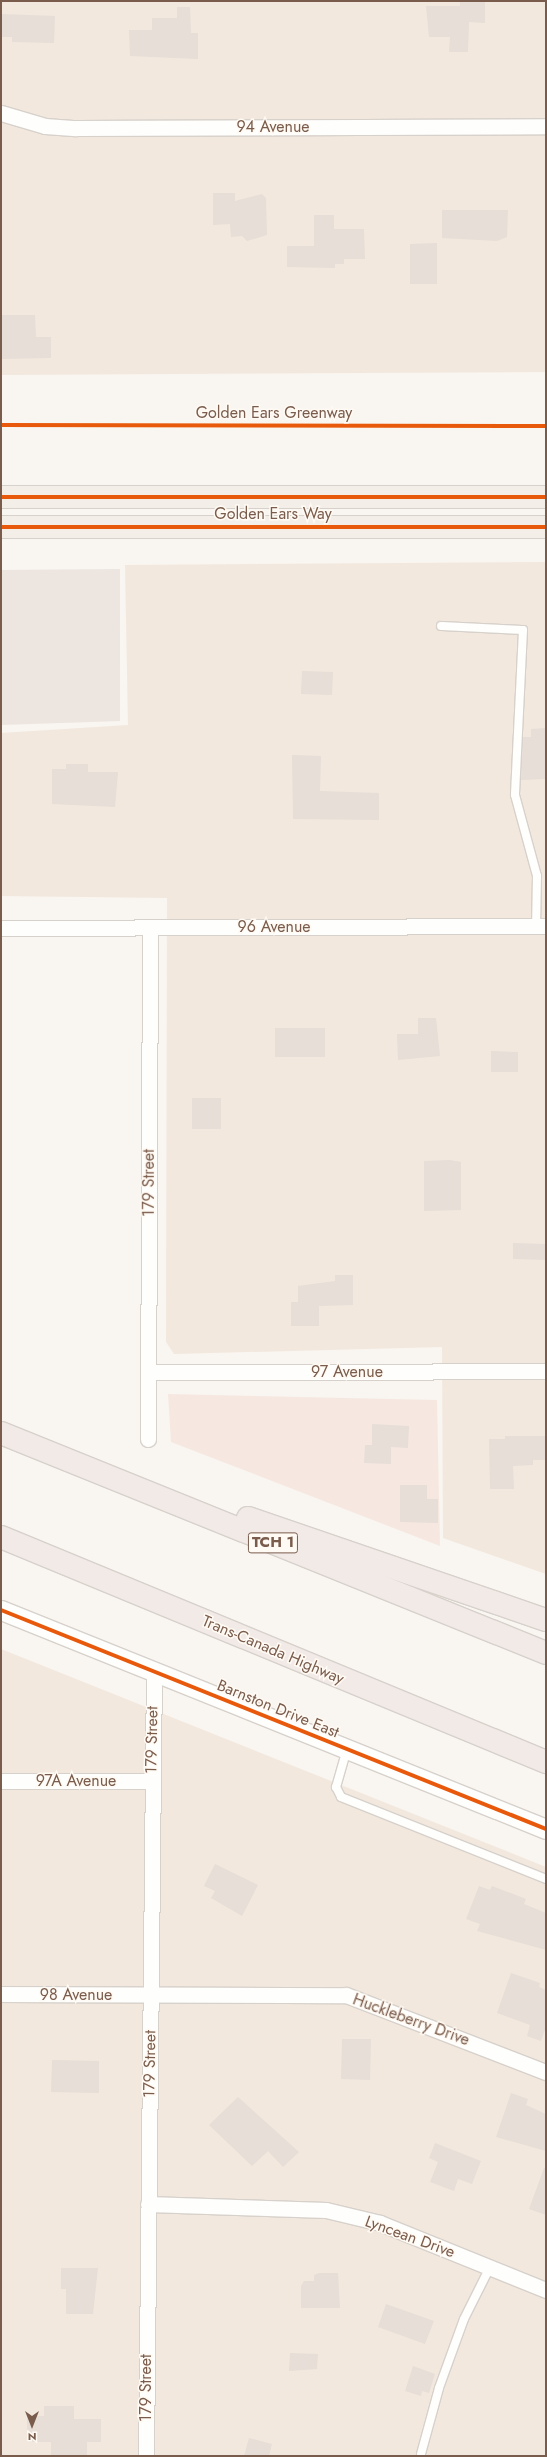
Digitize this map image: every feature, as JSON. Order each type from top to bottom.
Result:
[{"type":"highway","points":[[7,1436],[546,1620]]},
{"type":"highway","name":"TCH 1","points":[[7,1436],[546,1653]]},
{"type":"highway","name":"Trans-Canada Highway","points":[[1,1537],[546,1762]]},
{"type":"main road","name":"Golden Ears Way","points":[[1,497],[546,497]]},
{"type":"main road","name":"Golden Ears Way","points":[[1,527],[546,526]]},
{"type":"street","name":"94 Avenue","points":[[1,113],[45,126],[76,128],[546,126]]},
{"type":"street","name":"96 Avenue","points":[[1,928],[541,926]]},
{"type":"street","name":"179 Street","points":[[148,1439],[150,928]]},
{"type":"street","name":"97 Avenue","points":[[149,1372],[546,1371]]},
{"type":"street","name":"Barnston Drive East","points":[[1,1610],[546,1830]]},
{"type":"street","name":"179 Street","points":[[146,2456],[154,1672]]},
{"type":"street","name":"97A Avenue","points":[[1,1781],[152,1781]]},
{"type":"street","name":"98 Avenue","points":[[1,1994],[150,1995]]},
{"type":"street","name":"Huckleberry Drive","points":[[150,1995],[329,1994],[359,1998],[546,2072]]},
{"type":"street","name":"Lyncean Drive","points":[[148,2204],[326,2210],[380,2223],[546,2290]]},
{"type":"lane","points":[[441,626],[523,630],[515,794],[537,876],[541,926]]},
{"type":"lane","points":[[347,1749],[336,1787],[341,1797],[546,1879]]},
{"type":"lane","points":[[421,2454],[439,2388],[464,2319],[490,2267]]},
{"type":"shaded area","points":[[1,1],[546,1],[546,372],[1,375]]},
{"type":"shaded area","points":[[546,562],[546,1574],[443,1538],[442,1347],[174,1354],[166,1342],[167,898],[1,896],[1,733],[128,725],[125,565]]},
{"type":"shaded area","points":[[120,569],[120,721],[1,725],[1,570]]},
{"type":"shaded area","points":[[168,1394],[437,1400],[440,1546],[171,1442]]},
{"type":"shaded area","points":[[1,1649],[546,1867],[546,2456],[1,2456]]},
{"type":"building","points":[[460,1],[485,1],[485,23],[469,22],[468,52],[449,52],[450,37],[429,37],[426,6],[460,6]]},
{"type":"building","points":[[177,7],[190,7],[191,33],[198,33],[198,59],[130,56],[129,30],[152,30],[152,18],[177,18]]},
{"type":"building","points":[[1,14],[55,16],[54,43],[12,42],[12,37],[1,37]]},
{"type":"building","points":[[213,193],[235,193],[235,201],[262,194],[266,198],[267,235],[247,241],[242,236],[231,237],[230,224],[213,225]]},
{"type":"building","points":[[442,210],[508,210],[507,237],[497,241],[442,238]]},
{"type":"building","points":[[314,215],[334,215],[334,229],[364,229],[365,259],[344,259],[344,264],[335,264],[335,268],[287,267],[287,246],[314,246]]},
{"type":"building","points":[[437,243],[437,284],[410,284],[410,244]]},
{"type":"building","points":[[1,315],[35,315],[36,337],[51,337],[51,358],[1,359]]},
{"type":"building","points":[[302,671],[333,672],[332,695],[301,694]]},
{"type":"building","points":[[546,728],[546,779],[521,780],[523,737],[531,737],[531,729]]},
{"type":"building","points":[[292,755],[321,756],[320,791],[379,793],[379,820],[293,819]]},
{"type":"building","points":[[66,764],[88,764],[88,772],[118,772],[115,807],[52,804],[52,769],[66,769]]},
{"type":"building","points":[[418,1018],[436,1018],[440,1056],[398,1060],[397,1034],[418,1034]]},
{"type":"building","points":[[275,1028],[325,1028],[325,1057],[275,1057]]},
{"type":"building","points":[[491,1051],[518,1052],[518,1072],[491,1072]]},
{"type":"building","points":[[192,1098],[221,1098],[221,1129],[192,1129]]},
{"type":"building","points":[[450,1160],[461,1162],[461,1210],[424,1211],[424,1161]]},
{"type":"building","points":[[513,1243],[546,1244],[546,1260],[513,1259]]},
{"type":"building","points":[[335,1275],[353,1275],[353,1305],[319,1306],[319,1326],[291,1326],[291,1302],[298,1302],[298,1286],[335,1281]]},
{"type":"building","points":[[372,1424],[409,1426],[408,1448],[391,1447],[391,1464],[364,1463],[365,1445],[372,1445]]},
{"type":"building","points":[[505,1436],[546,1436],[546,1460],[533,1460],[533,1465],[513,1466],[514,1489],[490,1489],[489,1439],[505,1439]]},
{"type":"building","points":[[400,1485],[427,1485],[427,1499],[438,1499],[438,1523],[400,1522]]},
{"type":"building","points":[[215,1864],[258,1885],[242,1916],[211,1898],[215,1891],[204,1886]]},
{"type":"building","points":[[479,1886],[490,1890],[492,1886],[526,1899],[524,1904],[546,1913],[546,1950],[477,1931],[480,1924],[466,1919]]},
{"type":"building","points":[[511,1973],[540,1983],[539,1987],[546,1990],[546,2027],[541,2041],[527,2036],[530,2025],[497,2013]]},
{"type":"building","points":[[342,2039],[371,2039],[370,2080],[341,2079]]},
{"type":"building","points":[[52,2060],[99,2061],[99,2093],[51,2092]]},
{"type":"building","points":[[511,2093],[528,2099],[526,2105],[546,2114],[546,2151],[496,2137]]},
{"type":"building","points":[[238,2097],[299,2152],[283,2167],[268,2151],[252,2166],[209,2125]]},
{"type":"building","points":[[435,2143],[481,2161],[472,2184],[458,2179],[454,2191],[430,2182],[438,2162],[429,2158]]},
{"type":"building","points":[[544,2168],[546,2168],[546,2215],[529,2209]]},
{"type":"building","points":[[61,2268],[98,2268],[93,2314],[66,2314],[66,2289],[61,2289]]},
{"type":"building","points":[[319,2273],[338,2273],[340,2308],[301,2308],[301,2286],[304,2281],[314,2281],[314,2275]]},
{"type":"building","points":[[386,2304],[434,2321],[425,2344],[378,2327]]},
{"type":"building","points":[[290,2353],[318,2354],[317,2369],[289,2371]]},
{"type":"building","points":[[413,2366],[435,2374],[429,2393],[422,2391],[421,2396],[405,2391]]},
{"type":"building","points":[[44,2406],[74,2406],[74,2419],[101,2419],[101,2442],[87,2442],[87,2456],[51,2456],[51,2442],[27,2442],[27,2416],[44,2416]]},
{"type":"building","points":[[249,2438],[272,2444],[269,2456],[244,2456]]},
{"type":"cycle path","name":"Golden Ears Greenway","points":[[1,425],[546,426]]},
{"type":"cycle path","points":[[1,497],[546,497]]},
{"type":"cycle path","points":[[1,527],[546,527]]},
{"type":"cycle path","points":[[1,1610],[546,1829]]}]
